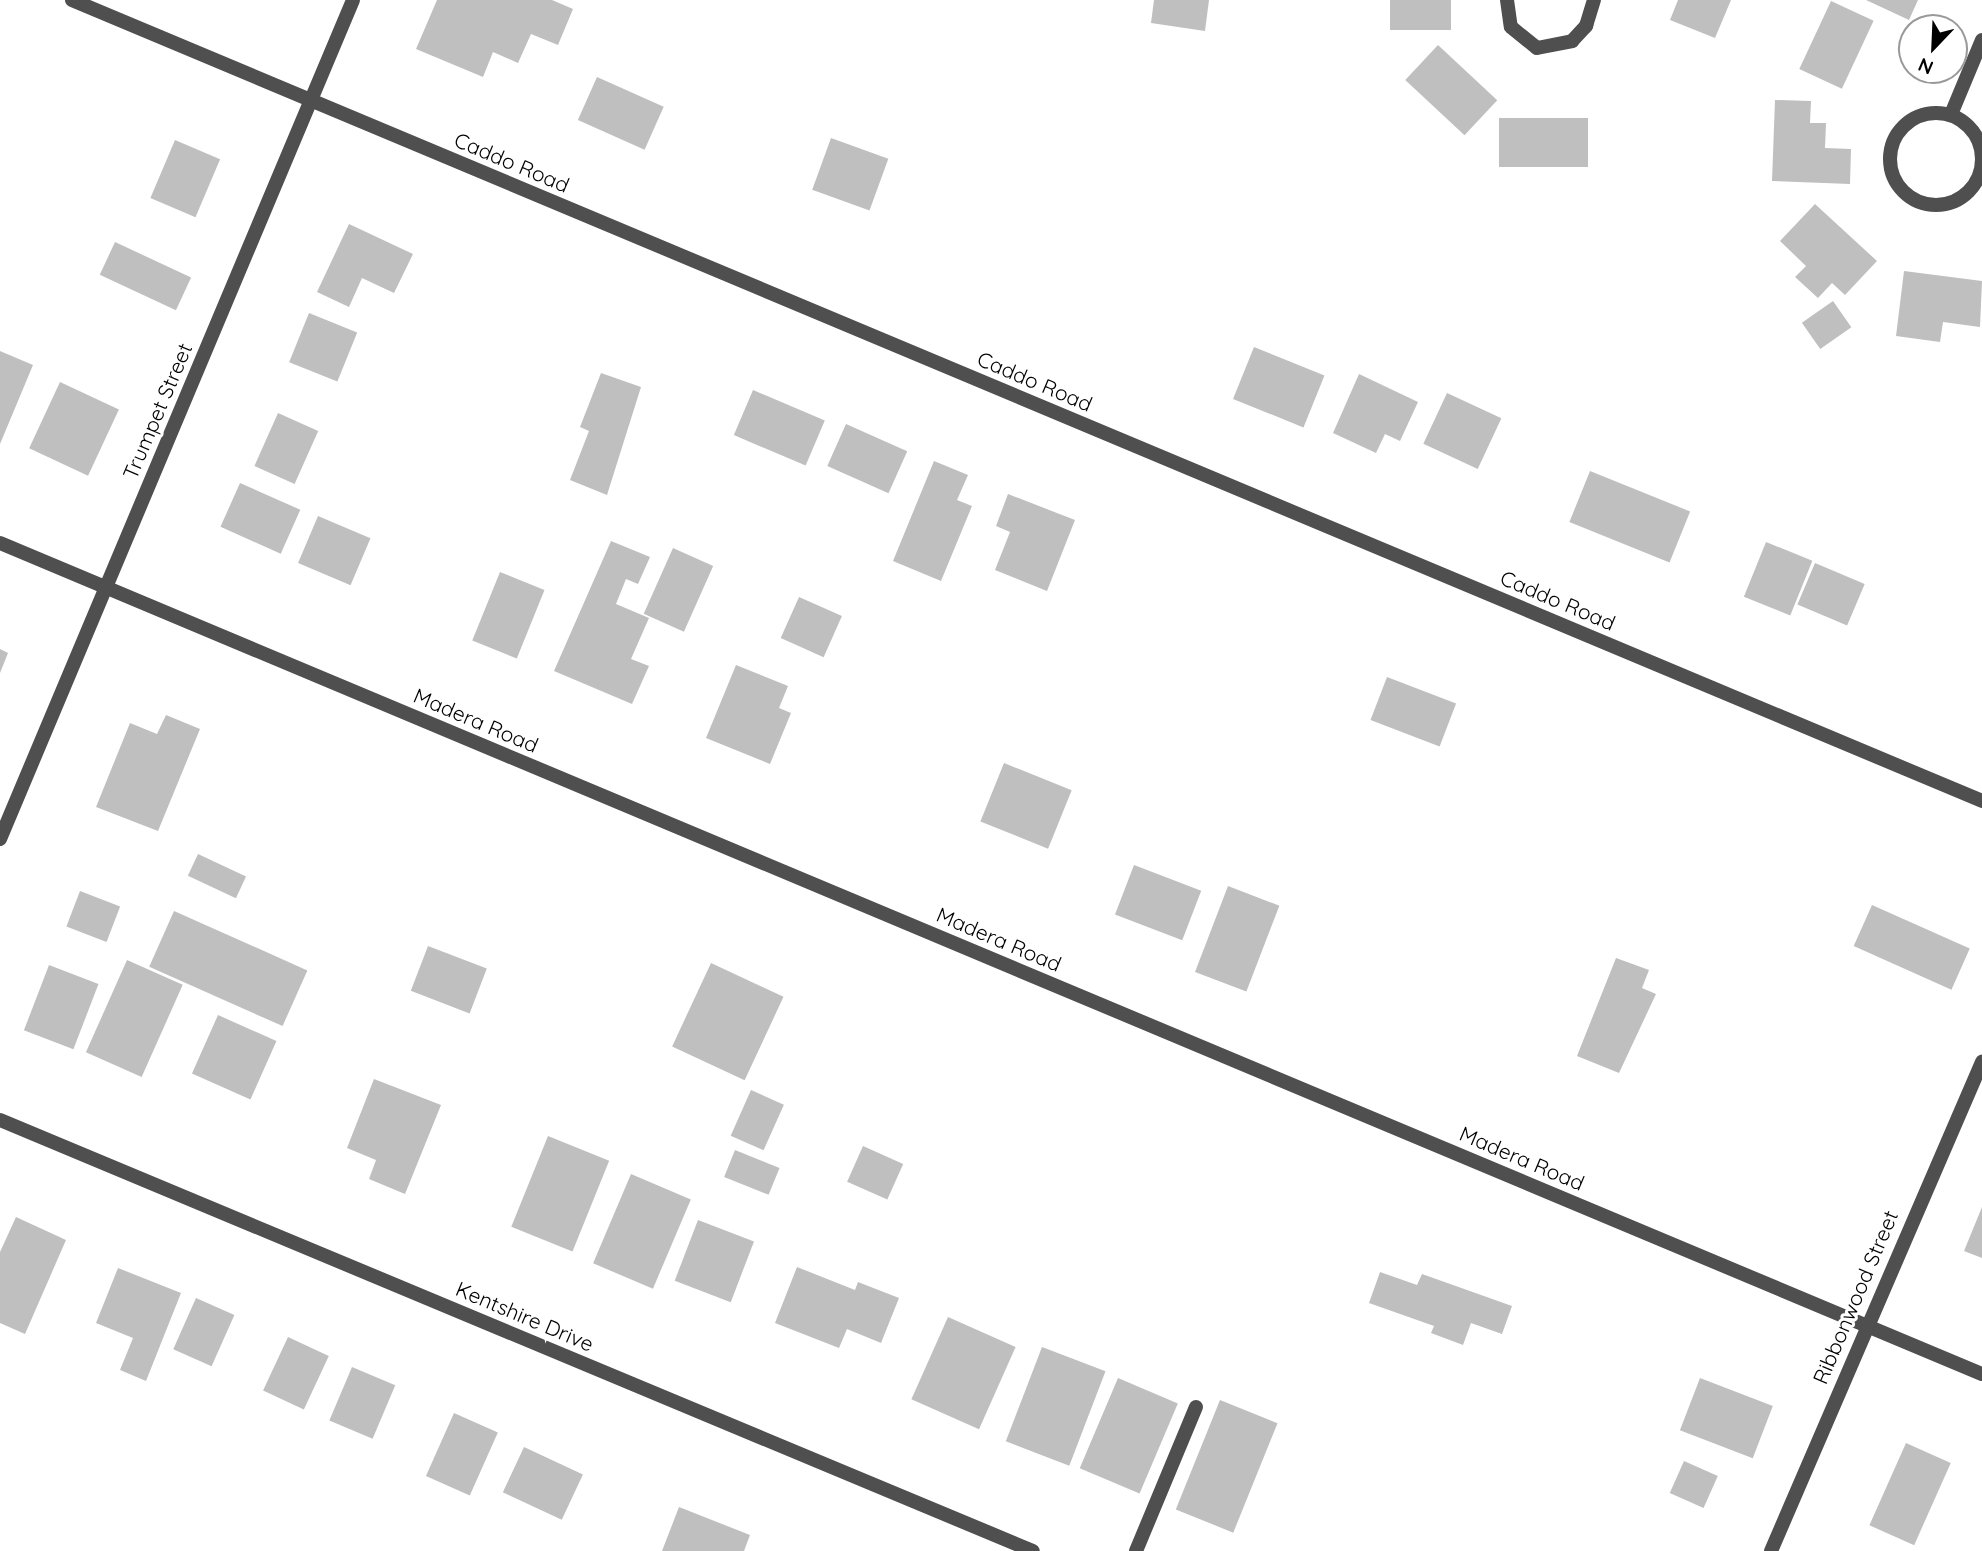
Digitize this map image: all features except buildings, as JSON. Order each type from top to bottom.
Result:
[{"type":"street","name":"Caddo Road","points":[[72,0],[1982,801]]},
{"type":"street","name":"Trumpet Street","points":[[0,839],[309,99],[354,0]]},
{"type":"street","points":[[1507,0],[1511,27],[1537,48],[1572,41],[1586,26],[1594,0]]},
{"type":"street","points":[[1952,112],[1982,40]]},
{"type":"street","points":[[1952,112],[1974,130],[1979,144],[1976,175],[1948,204],[1912,202],[1892,169],[1894,149],[1917,118],[1952,112]]},
{"type":"street","name":"Madera Road","points":[[0,543],[1982,1374]]},
{"type":"street","name":"Ribbonwood Street","points":[[1770,1551],[1865,1325],[1982,1062]]},
{"type":"street","name":"Kentshire Drive","points":[[0,1120],[1033,1551]]},
{"type":"street","points":[[1136,1551],[1196,1407]]}]
